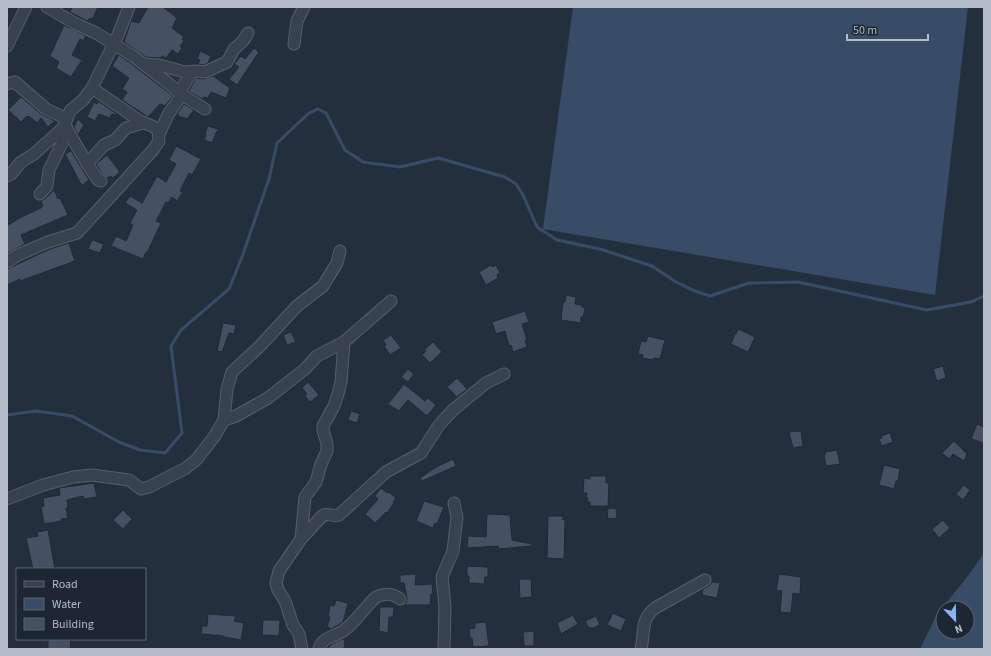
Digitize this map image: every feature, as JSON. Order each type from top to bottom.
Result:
[{"type":"street","points":[[7,46],[26,7]]},
{"type":"street","points":[[47,7],[113,44],[144,64],[181,94],[205,109]]},
{"type":"street","points":[[40,194],[47,186],[49,170],[67,125],[70,111],[83,100],[92,88],[129,7]]},
{"type":"street","points":[[294,44],[298,16],[304,7]]},
{"type":"street","points":[[144,64],[169,67],[181,72],[205,72],[226,62],[234,48],[243,42],[248,33]]},
{"type":"street","points":[[7,262],[18,255],[48,242],[77,233],[153,150],[159,141],[159,134],[169,113],[192,72]]},
{"type":"street","points":[[7,84],[15,82],[67,125],[87,164],[100,181]]},
{"type":"street","points":[[92,88],[143,123],[158,130],[159,134]]},
{"type":"street","points":[[87,164],[104,145],[115,140],[126,128],[143,123]]},
{"type":"street","points":[[7,176],[11,174],[21,162],[38,150],[67,125]]},
{"type":"street","points":[[7,499],[43,485],[73,477],[92,475],[129,480],[141,489],[149,487],[186,468],[196,460],[214,437],[224,420],[226,389],[232,372],[260,346],[297,306],[323,286],[337,263],[340,250]]},
{"type":"street","points":[[224,420],[236,416],[268,398],[305,369],[314,358],[344,342],[391,300]]},
{"type":"street","points":[[301,539],[305,497],[316,482],[321,464],[327,451],[327,444],[322,430],[334,406],[341,382],[344,342]]},
{"type":"street","points":[[302,649],[299,634],[293,625],[285,601],[278,590],[276,583],[279,571],[301,539],[323,515],[339,515],[386,472],[421,453],[439,425],[453,410],[486,383],[504,374]]},
{"type":"street","points":[[444,649],[445,607],[442,577],[453,551],[457,517],[454,503]]},
{"type":"street","points":[[641,649],[644,626],[648,614],[655,608],[705,580]]},
{"type":"street","points":[[319,649],[321,642],[344,630],[376,597],[388,594],[394,595],[400,599]]},
{"type":"water","points":[[573,7],[968,7],[935,295],[543,229]]},
{"type":"water","points":[[984,553],[984,649],[920,649],[935,618],[935,640],[975,640],[975,600],[948,600]]},
{"type":"building","points":[[72,7],[98,7],[93,18],[87,21],[70,12]]},
{"type":"building","points":[[148,7],[163,7],[177,18],[172,28],[184,37],[182,39],[184,41],[180,46],[182,48],[178,54],[172,50],[166,58],[162,56],[160,58],[146,57],[124,42],[131,21],[139,23]]},
{"type":"building","points":[[64,25],[86,36],[83,41],[80,39],[72,55],[82,60],[71,77],[56,68],[59,62],[50,56]]},
{"type":"building","points":[[254,48],[259,52],[237,85],[229,79],[239,67],[234,64],[241,56],[245,59]]},
{"type":"building","points":[[200,51],[211,56],[208,63],[204,65],[198,64],[200,60],[197,59]]},
{"type":"building","points":[[119,55],[173,96],[165,106],[160,104],[148,117],[122,100],[127,92],[122,89],[129,78],[112,66]]},
{"type":"building","points":[[213,76],[230,88],[226,98],[211,92],[208,98],[204,97],[202,99],[189,91],[196,78],[204,79]]},
{"type":"building","points":[[21,97],[41,114],[55,121],[48,127],[41,118],[37,123],[27,116],[21,122],[8,110]]},
{"type":"building","points":[[98,101],[117,115],[112,114],[110,118],[99,114],[95,121],[87,117],[94,102],[97,104]]},
{"type":"building","points":[[184,104],[194,110],[187,119],[182,118],[177,114]]},
{"type":"building","points":[[78,119],[84,125],[78,135],[74,127]]},
{"type":"building","points":[[208,126],[218,129],[212,143],[204,140]]},
{"type":"building","points":[[176,146],[201,159],[192,175],[189,173],[180,191],[183,192],[177,201],[172,197],[168,203],[166,202],[156,221],[161,223],[147,253],[146,252],[143,259],[111,246],[116,236],[126,241],[133,225],[130,223],[137,210],[125,203],[130,196],[142,203],[157,176],[166,182],[176,164],[169,160]]},
{"type":"building","points":[[71,151],[89,180],[82,186],[65,154]]},
{"type":"building","points":[[107,155],[120,172],[113,178],[111,176],[107,178],[102,174],[96,164]]},
{"type":"building","points":[[54,190],[58,199],[60,198],[68,215],[21,235],[25,244],[7,254],[7,226],[21,217],[41,208],[43,206],[41,201]]},
{"type":"building","points":[[92,240],[104,244],[100,253],[88,249]]},
{"type":"building","points":[[69,243],[75,261],[20,281],[20,279],[7,285],[7,269],[50,249]]},
{"type":"building","points":[[491,265],[492,267],[496,265],[500,273],[497,275],[498,278],[486,285],[479,272]]},
{"type":"building","points":[[566,295],[576,297],[575,304],[582,305],[582,307],[585,308],[583,317],[581,317],[581,323],[561,320],[563,302],[565,302]]},
{"type":"building","points":[[525,311],[529,322],[522,324],[527,340],[525,340],[527,347],[513,352],[511,345],[509,346],[505,331],[496,334],[492,322]]},
{"type":"building","points":[[223,323],[236,325],[234,334],[229,333],[222,352],[217,351]]},
{"type":"building","points":[[738,329],[755,337],[748,352],[731,344]]},
{"type":"building","points":[[291,332],[296,342],[287,345],[283,335]]},
{"type":"building","points":[[391,335],[401,348],[390,355],[384,346],[386,345],[383,340]]},
{"type":"building","points":[[648,336],[665,340],[660,359],[654,358],[653,360],[642,358],[643,355],[638,354],[641,341],[646,342]]},
{"type":"building","points":[[433,342],[442,352],[430,363],[422,355],[426,351],[425,349]]},
{"type":"building","points":[[943,366],[946,378],[937,381],[933,369]]},
{"type":"building","points":[[408,369],[414,374],[408,382],[401,377]]},
{"type":"building","points":[[457,378],[467,389],[457,397],[447,387]]},
{"type":"building","points":[[308,382],[319,395],[310,402],[305,396],[307,394],[302,388]]},
{"type":"building","points":[[404,384],[425,401],[428,398],[436,405],[427,416],[408,400],[399,411],[388,404]]},
{"type":"building","points":[[351,411],[360,414],[357,423],[348,420]]},
{"type":"building","points":[[977,424],[984,427],[984,443],[971,439]]},
{"type":"building","points":[[801,431],[803,446],[793,448],[789,432]]},
{"type":"building","points":[[890,433],[893,442],[882,446],[879,439],[882,438],[881,436]]},
{"type":"building","points":[[954,441],[967,454],[964,461],[953,454],[949,459],[942,453]]},
{"type":"building","points":[[837,450],[840,464],[826,466],[824,455],[825,452]]},
{"type":"building","points":[[453,459],[456,466],[422,481],[420,478],[438,466]]},
{"type":"building","points":[[884,465],[900,469],[898,481],[896,481],[894,489],[879,485]]},
{"type":"building","points":[[590,476],[606,476],[606,483],[609,483],[608,506],[590,506],[590,502],[587,502],[587,493],[583,493],[584,478],[590,479]]},
{"type":"building","points":[[94,483],[97,497],[84,499],[83,496],[67,500],[68,508],[66,508],[68,518],[61,519],[62,521],[44,524],[41,507],[44,506],[43,498],[60,495],[59,488]]},
{"type":"building","points":[[964,485],[970,490],[963,500],[956,494]]},
{"type":"building","points":[[381,488],[396,498],[387,513],[386,512],[375,523],[365,514],[378,499],[375,496]]},
{"type":"building","points":[[424,501],[444,507],[437,524],[435,523],[433,528],[416,521]]},
{"type":"building","points":[[616,508],[617,518],[608,519],[607,509]]},
{"type":"building","points":[[123,510],[132,519],[123,529],[113,520]]},
{"type":"building","points":[[487,514],[510,515],[512,540],[532,544],[532,546],[499,549],[498,546],[467,548],[468,536],[486,537]]},
{"type":"building","points":[[548,516],[563,516],[563,520],[565,520],[564,559],[547,558]]},
{"type":"building","points":[[943,520],[950,528],[939,538],[932,529]]},
{"type":"building","points":[[48,530],[55,568],[33,568],[26,538],[38,536],[37,532]]},
{"type":"building","points":[[467,566],[488,567],[488,577],[485,577],[484,584],[469,583]]},
{"type":"building","points":[[416,574],[415,585],[432,584],[433,594],[431,594],[430,605],[403,605],[406,603],[407,599],[404,583],[400,583],[400,575]]},
{"type":"building","points":[[779,574],[801,577],[800,594],[793,593],[791,613],[780,612],[782,591],[776,590]]},
{"type":"building","points":[[519,579],[531,579],[532,597],[520,598]]},
{"type":"building","points":[[712,582],[720,583],[717,598],[702,595],[703,589],[709,586]]},
{"type":"building","points":[[336,600],[348,603],[343,622],[330,630],[330,628],[327,627],[330,617],[328,617],[330,605],[334,606]]},
{"type":"building","points":[[380,607],[394,607],[393,617],[389,617],[388,633],[379,631]]},
{"type":"building","points":[[613,613],[626,619],[621,631],[607,625]]},
{"type":"building","points":[[208,614],[236,616],[234,621],[244,623],[241,640],[224,636],[201,634],[202,626],[207,626]]},
{"type":"building","points":[[573,615],[578,624],[561,634],[557,623]]},
{"type":"building","points":[[596,616],[600,625],[589,628],[585,621]]},
{"type":"building","points":[[263,620],[280,620],[279,636],[262,635]]},
{"type":"building","points":[[486,622],[489,646],[473,647],[469,629],[475,628],[475,623]]},
{"type":"building","points":[[534,631],[534,646],[524,646],[523,632]]},
{"type":"building","points":[[342,639],[345,640],[344,649],[328,649],[330,645]]},
{"type":"building","points":[[48,640],[71,640],[70,649],[48,649]]},
{"type":"waterway","points":[[7,415],[36,411],[72,416],[119,442],[140,450],[165,453],[182,433],[171,346],[181,330],[229,289],[242,257],[269,179],[277,143],[309,113],[318,109],[326,113],[345,150],[363,162],[400,167],[438,158],[505,177],[516,184],[523,195],[537,227],[557,240],[600,249],[652,266],[676,282],[710,296],[749,283],[798,282],[927,310],[971,302],[984,296]]}]
